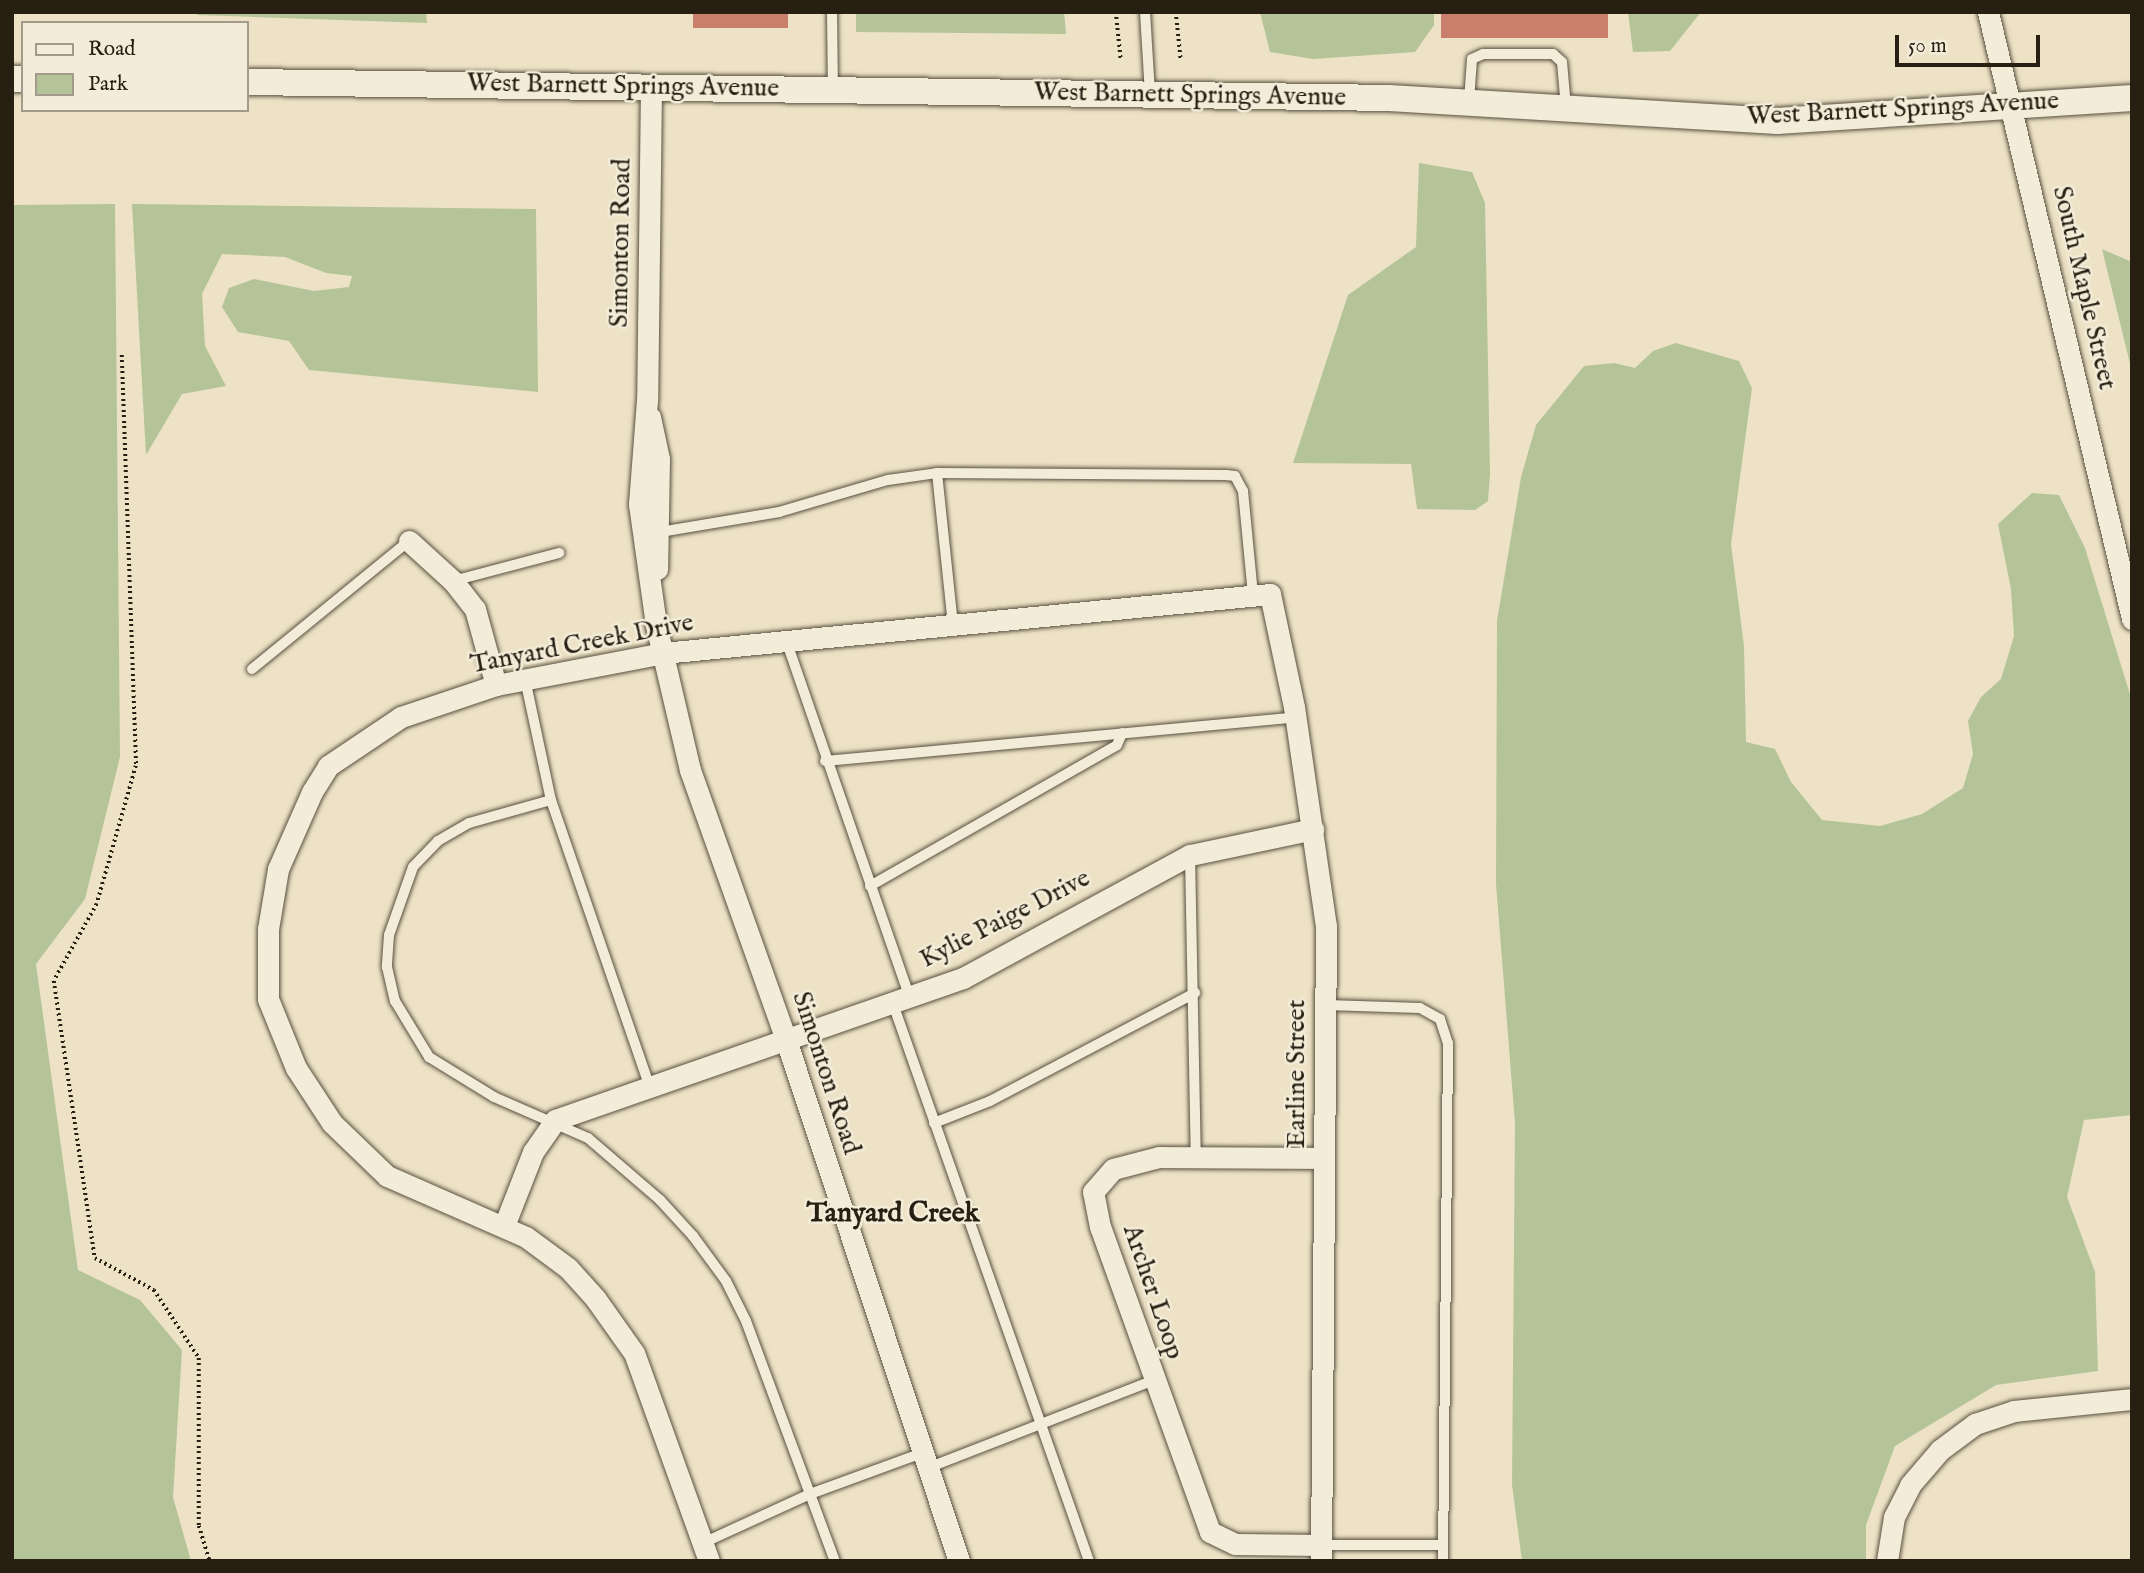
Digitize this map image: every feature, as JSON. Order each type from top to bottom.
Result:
[{"type":"street","name":"South Maple Street","points":[[1988,12],[2013,103],[2132,619]]},
{"type":"street","name":"West Barnett Springs Avenue","points":[[248,82],[1150,94],[1469,102],[1777,121],[2013,103],[2132,99]]},
{"type":"street","name":"Simonton Road","points":[[652,87],[646,400],[639,503],[663,653],[690,770],[786,1040],[928,1460],[959,1561]]},
{"type":"street","name":"Simonton Road","points":[[646,400],[659,459],[660,532],[653,599]]},
{"type":"street","points":[[409,541],[453,581],[475,609],[496,685]]},
{"type":"street","name":"Tanyard Creek Drive","points":[[706,1552],[634,1353],[568,1268],[504,1226],[387,1176],[332,1123],[296,1068],[268,999],[268,929],[278,869],[328,766],[401,718],[496,685],[663,653],[1262,594]]},
{"type":"street","name":"Earline Street","points":[[1262,594],[1295,716],[1326,926],[1321,1553]]},
{"type":"street","name":"Kylie Paige Drive","points":[[555,1121],[962,978],[1190,855],[1313,830]]},
{"type":"street","points":[[504,1226],[533,1152],[555,1121]]},
{"type":"street","name":"Archer Loop","points":[[1321,1553],[1235,1544],[1210,1532],[1097,1215],[1093,1192],[1113,1169],[1159,1157],[1324,1158]]},
{"type":"street","points":[[1887,1561],[1894,1517],[1910,1485],[1940,1450],[1975,1424],[2014,1411],[2132,1399]]},
{"type":"lane","points":[[832,12],[833,89]]},
{"type":"lane","points":[[1145,12],[1150,94]]},
{"type":"lane","points":[[1469,102],[1472,59],[1483,54],[1553,54],[1562,62],[1566,108]]},
{"type":"lane","points":[[937,473],[953,625]]},
{"type":"lane","points":[[660,532],[767,515],[888,480],[937,473],[1235,476],[1246,505],[1262,594]]},
{"type":"lane","points":[[252,669],[409,541]]},
{"type":"lane","points":[[453,581],[558,553]]},
{"type":"lane","points":[[786,640],[825,761],[870,886],[934,1123],[1089,1561]]},
{"type":"lane","points":[[525,679],[551,800],[589,921],[650,1087]]},
{"type":"lane","points":[[825,761],[1295,716]]},
{"type":"lane","points":[[870,886],[1117,745],[1122,733]]},
{"type":"lane","points":[[551,800],[469,823],[438,841],[413,867],[399,897],[389,935],[387,967],[395,1001],[429,1057],[494,1097],[555,1121],[588,1138],[660,1200],[726,1282],[750,1332],[835,1561]]},
{"type":"lane","points":[[1190,855],[1195,993],[1196,1156]]},
{"type":"lane","points":[[934,1123],[990,1101],[1195,993]]},
{"type":"lane","points":[[1325,1005],[1420,1007],[1440,1019],[1448,1043],[1443,1561]]},
{"type":"lane","points":[[706,1552],[810,1494],[1039,1425],[1154,1380]]},
{"type":"lane","points":[[1321,1553],[1443,1545]]},
{"type":"path","points":[[1116,12],[1121,60]]},
{"type":"path","points":[[1176,12],[1181,61]]},
{"type":"path","points":[[122,355],[136,766],[97,904],[54,981],[95,1258],[155,1290],[199,1358],[199,1526],[210,1561]]},
{"type":"green space","points":[[192,12],[426,12],[427,23],[198,15]]},
{"type":"green space","points":[[856,12],[1064,12],[1066,34],[856,32]]},
{"type":"green space","points":[[1260,12],[1434,12],[1434,25],[1415,52],[1313,59],[1270,52]]},
{"type":"green space","points":[[1628,12],[1701,12],[1670,51],[1633,52]]},
{"type":"green space","points":[[1419,163],[1472,172],[1485,203],[1490,474],[1488,501],[1475,510],[1417,509],[1411,464],[1293,463],[1348,295],[1416,247]]},
{"type":"green space","points":[[115,204],[120,757],[85,899],[36,964],[78,1270],[140,1300],[182,1350],[173,1497],[191,1561],[12,1561],[12,205]]},
{"type":"green space","points":[[132,204],[536,209],[538,392],[309,370],[289,341],[238,332],[222,307],[229,288],[254,279],[314,291],[349,287],[352,276],[326,273],[285,257],[222,254],[202,294],[205,346],[226,386],[182,394],[146,455]]},
{"type":"green space","points":[[2102,249],[2132,262],[2132,372]]},
{"type":"green space","points":[[1676,343],[1739,361],[1752,388],[1731,544],[1744,646],[1746,742],[1775,749],[1791,782],[1822,820],[1880,826],[1922,814],[1963,788],[1973,754],[1968,721],[1981,697],[2001,679],[2014,636],[2011,589],[1998,524],[2032,493],[2059,495],[2085,548],[2132,701],[2132,1115],[2084,1120],[2067,1197],[2095,1272],[2098,1371],[1996,1385],[1895,1446],[1866,1525],[1866,1561],[1522,1561],[1512,1485],[1515,1123],[1496,884],[1497,621],[1521,477],[1536,425],[1584,366],[1614,363],[1635,368],[1653,351]]},
{"type":"building","points":[[693,12],[788,12],[788,28],[693,28]]},
{"type":"building","points":[[1441,12],[1608,12],[1608,38],[1441,38]]},
{"type":"district","name":"Tanyard Creek","points":[[893,1214]]}]
